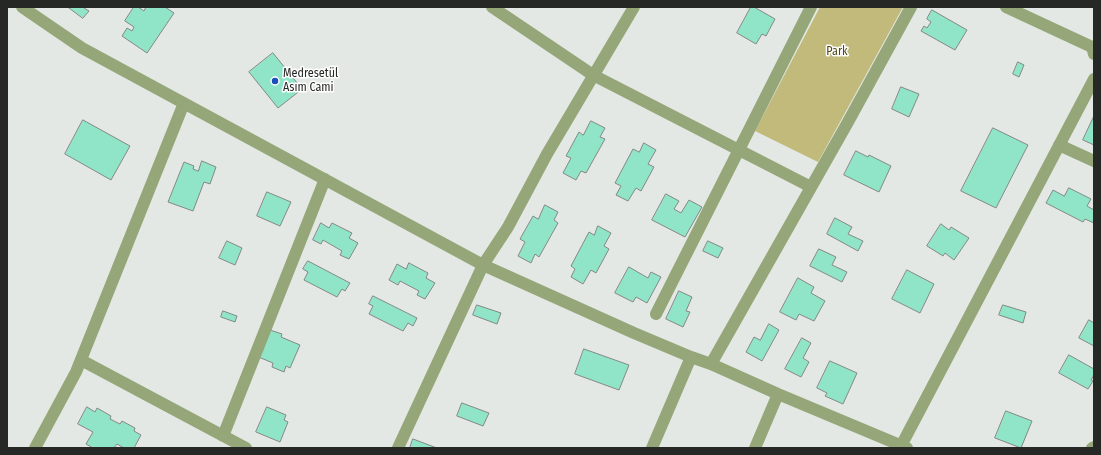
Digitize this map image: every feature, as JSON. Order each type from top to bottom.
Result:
[{"type":"street","points":[[22,7],[82,48],[483,265],[634,333],[711,364],[904,447],[1094,79]]},
{"type":"street","points":[[492,7],[593,75],[811,188]]},
{"type":"street","points":[[398,448],[483,265],[508,227],[547,154],[634,7]]},
{"type":"street","points":[[656,314],[811,7]]},
{"type":"street","points":[[711,364],[811,188],[911,7]]},
{"type":"street","points":[[1006,7],[1092,47],[1094,54]]},
{"type":"street","points":[[35,448],[76,372],[184,103]]},
{"type":"street","points":[[1059,145],[1094,161]]},
{"type":"street","points":[[223,436],[325,179]]},
{"type":"street","points":[[652,448],[691,357]]},
{"type":"street","points":[[81,360],[246,448]]},
{"type":"street","points":[[755,448],[778,394]]},
{"type":"green space","name":"Park","points":[[820,7],[903,7],[818,162],[755,131]]},
{"type":"building","points":[[68,7],[85,7],[84,8],[89,11],[83,18]]},
{"type":"building","points":[[134,7],[138,7],[144,11],[146,7],[165,7],[174,13],[147,53],[122,36],[127,28],[132,31],[134,27],[125,21]]},
{"type":"building","points":[[751,7],[754,7],[775,19],[766,36],[762,34],[756,44],[737,33]]},
{"type":"building","points":[[932,10],[967,30],[955,50],[921,31],[924,26],[927,28],[931,22],[927,19]]},
{"type":"building","name":"Medresetül Asım Cami","points":[[273,53],[302,89],[278,108],[249,72]]},
{"type":"building","points":[[1018,62],[1024,65],[1019,77],[1013,74]]},
{"type":"building","points":[[901,87],[919,94],[909,117],[892,109]]},
{"type":"building","points":[[1094,116],[1094,145],[1083,140]]},
{"type":"building","points":[[83,120],[130,146],[111,180],[65,154]]},
{"type":"building","points":[[591,121],[605,128],[600,137],[605,139],[586,173],[581,171],[576,180],[563,173],[571,158],[566,156],[579,132],[583,135]]},
{"type":"building","points":[[993,128],[1028,145],[996,208],[961,191]]},
{"type":"building","points":[[644,143],[656,150],[648,164],[654,167],[641,191],[636,188],[628,201],[616,195],[621,186],[615,183],[633,149],[639,152]]},
{"type":"building","points":[[856,151],[868,157],[869,155],[891,166],[879,192],[844,175]]},
{"type":"building","points":[[202,161],[216,167],[210,184],[204,182],[193,211],[168,202],[184,162],[194,166],[193,169],[198,171]]},
{"type":"building","points":[[1069,188],[1091,199],[1087,206],[1094,210],[1094,223],[1085,219],[1083,222],[1046,203],[1053,190],[1064,196]]},
{"type":"building","points":[[267,192],[291,202],[280,226],[257,216]]},
{"type":"building","points":[[666,194],[679,201],[674,209],[681,213],[689,200],[702,207],[685,237],[652,220]]},
{"type":"building","points":[[545,205],[558,212],[554,220],[558,223],[539,257],[535,254],[531,263],[518,256],[525,242],[520,239],[533,216],[538,219]]},
{"type":"building","points":[[835,218],[852,227],[848,234],[863,241],[858,251],[827,234]]},
{"type":"building","points":[[321,223],[329,228],[332,223],[352,233],[349,238],[358,243],[349,259],[340,255],[342,251],[323,240],[321,244],[313,240]]},
{"type":"building","points":[[941,224],[949,230],[951,227],[969,238],[954,260],[945,253],[943,256],[927,246]]},
{"type":"building","points":[[598,226],[611,233],[604,246],[609,249],[596,273],[591,270],[583,284],[571,277],[575,269],[571,266],[589,232],[594,235]]},
{"type":"building","points":[[227,241],[242,248],[235,265],[219,258]]},
{"type":"building","points":[[708,241],[723,248],[718,258],[703,251]]},
{"type":"building","points":[[819,249],[836,257],[832,265],[847,272],[842,282],[810,266]]},
{"type":"building","points":[[308,261],[350,283],[345,291],[342,289],[337,297],[304,280],[308,272],[303,269]]},
{"type":"building","points":[[409,263],[428,273],[426,278],[435,283],[425,299],[417,295],[419,291],[400,281],[398,285],[389,280],[397,264],[406,269]]},
{"type":"building","points":[[629,267],[648,278],[651,272],[661,277],[647,303],[636,297],[633,302],[615,293]]},
{"type":"building","points":[[907,270],[934,284],[920,313],[892,299]]},
{"type":"building","points":[[798,278],[814,287],[811,293],[825,301],[814,321],[799,314],[796,320],[780,312]]},
{"type":"building","points":[[679,291],[692,297],[686,311],[690,312],[683,327],[666,319]]},
{"type":"building","points":[[373,296],[417,318],[413,326],[408,323],[403,331],[369,314],[373,306],[369,304]]},
{"type":"building","points":[[477,305],[501,313],[497,324],[473,315]]},
{"type":"building","points":[[1003,305],[1026,312],[1023,323],[999,315]]},
{"type":"building","points":[[223,311],[237,316],[235,322],[221,317]]},
{"type":"building","points":[[1089,320],[1094,323],[1094,346],[1079,338]]},
{"type":"building","points":[[769,324],[779,330],[762,361],[746,352],[754,337],[760,340]]},
{"type":"building","points":[[267,329],[282,334],[281,337],[300,345],[290,368],[286,366],[284,372],[272,367],[273,363],[256,356]]},
{"type":"building","points":[[802,338],[811,343],[803,358],[809,362],[801,377],[785,369]]},
{"type":"building","points":[[584,349],[629,365],[619,390],[575,374]]},
{"type":"building","points":[[1069,355],[1094,369],[1094,375],[1091,380],[1093,381],[1088,389],[1059,373]]},
{"type":"building","points":[[830,361],[857,373],[843,404],[825,396],[827,393],[817,388]]},
{"type":"building","points":[[462,403],[489,413],[483,426],[457,416]]},
{"type":"building","points":[[87,407],[95,412],[97,408],[111,416],[110,419],[120,424],[122,421],[135,428],[134,431],[141,435],[134,448],[124,448],[117,444],[114,448],[93,448],[86,444],[93,432],[78,424]]},
{"type":"building","points":[[267,407],[286,415],[284,420],[288,422],[280,442],[256,432]]},
{"type":"building","points":[[1006,411],[1032,421],[1021,448],[995,438]]},
{"type":"building","points":[[413,439],[437,448],[410,448]]},
{"type":"place","name":"Medresetül Asım Cami","points":[[275,81]]}]
